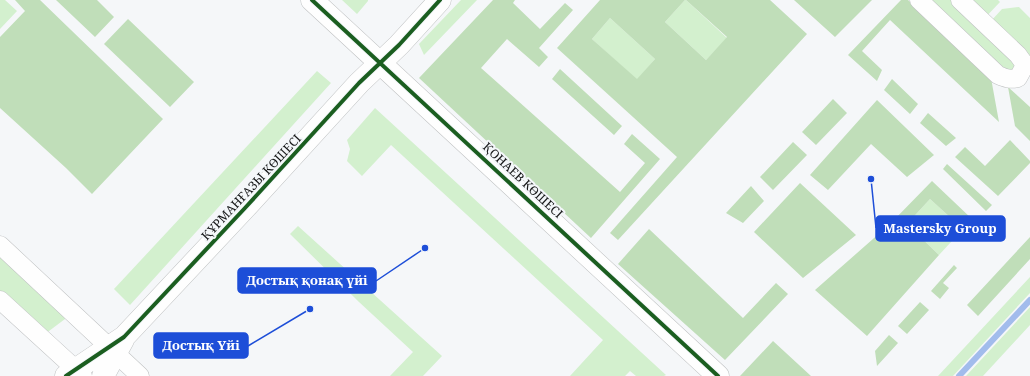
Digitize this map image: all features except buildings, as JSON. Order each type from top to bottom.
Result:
[{"type":"street","name":"ҚОНАЕВ КӨШЕСІ","points":[[312,0],[718,376]]},
{"type":"street","name":"ҚҰРМАНҒАЗЫ КӨШЕСІ","points":[[75,374],[116,346],[346,97],[399,45],[440,0]]},
{"type":"street","points":[[919,0],[998,75],[1006,79],[1018,78],[1024,67],[1023,62],[1018,55],[960,0]]},
{"type":"street","points":[[0,245],[116,346],[140,376]]},
{"type":"street","points":[[0,300],[75,374]]},
{"type":"street","name":"ҚҰРМАНҒАЗЫ КӨШЕСІ","points":[[103,376],[116,346]]},
{"type":"green space","points":[[0,0],[5,0],[17,11],[0,29]]},
{"type":"green space","points":[[15,0],[40,0],[163,119],[92,194],[66,168],[0,108],[0,37],[25,11]]},
{"type":"green space","points":[[56,0],[97,0],[114,17],[95,37]]},
{"type":"green space","points":[[342,0],[368,0],[368,1],[357,14]]},
{"type":"green space","points":[[461,0],[477,0],[424,55],[419,44]]},
{"type":"green space","points":[[493,0],[515,0],[513,3],[540,29],[565,3],[573,10],[539,48],[548,57],[539,67],[507,39],[481,68],[620,192],[645,163],[624,144],[632,134],[660,159],[591,238],[419,78]]},
{"type":"green space","points":[[600,0],[685,0],[665,22],[706,60],[727,37],[686,0],[770,0],[807,34],[618,240],[610,233],[677,157],[557,48]],"holes":[[[610,18],[655,59],[637,79],[592,39]]]},
{"type":"green space","points":[[685,0],[727,38],[706,60],[665,22]]},
{"type":"green space","points":[[794,0],[872,0],[835,37]]},
{"type":"green space","points":[[901,0],[908,0],[991,78],[999,122],[890,20],[862,51],[882,70],[877,81],[848,55]]},
{"type":"green space","points":[[930,0],[951,0],[1015,62],[1015,73],[1005,73]]},
{"type":"green space","points":[[960,0],[998,0],[1000,2],[982,21]]},
{"type":"green space","points":[[1019,7],[1030,18],[1030,57],[991,21],[1002,9]]},
{"type":"green space","points":[[610,18],[655,59],[637,80],[592,39]]},
{"type":"green space","points":[[128,19],[194,82],[170,107],[104,44]]},
{"type":"green space","points":[[560,69],[622,126],[614,135],[552,79]]},
{"type":"green space","points":[[317,71],[331,83],[130,305],[114,289]]},
{"type":"green space","points":[[892,79],[918,104],[910,114],[884,90]]},
{"type":"green space","points":[[1008,87],[1030,107],[1030,141],[1015,126]]},
{"type":"green space","points":[[833,99],[847,113],[816,145],[802,132]]},
{"type":"green space","points":[[877,100],[934,155],[907,177],[871,144],[828,190],[810,175]]},
{"type":"green space","points":[[375,108],[666,375],[636,376],[630,371],[625,376],[570,376],[603,340],[391,145],[362,176],[347,161],[350,149],[347,140]]},
{"type":"green space","points":[[928,113],[956,138],[946,146],[920,123]]},
{"type":"green space","points":[[1010,140],[1030,161],[1030,163],[998,196],[955,157],[965,147],[985,166]]},
{"type":"green space","points":[[793,142],[807,155],[773,190],[760,177]]},
{"type":"green space","points":[[947,164],[992,205],[986,211],[943,169]]},
{"type":"green space","points":[[932,181],[972,219],[963,229],[930,199],[907,224],[939,255],[867,336],[815,290],[890,224]]},
{"type":"green space","points":[[800,183],[856,235],[803,278],[754,232]]},
{"type":"green space","points":[[751,186],[764,201],[743,223],[726,213]]},
{"type":"green space","points":[[930,199],[963,229],[939,255],[907,224]]},
{"type":"green space","points":[[298,226],[442,356],[423,376],[390,376],[413,352],[359,302],[290,234]]},
{"type":"green space","points":[[649,229],[743,318],[776,283],[788,294],[725,360],[618,264]]},
{"type":"green space","points":[[1030,237],[1030,259],[978,316],[967,305]]},
{"type":"green space","points":[[0,245],[73,313],[41,337],[0,300]]},
{"type":"green space","points":[[954,265],[957,268],[943,283],[949,288],[940,299],[931,291]]},
{"type":"green space","points":[[1030,277],[1030,293],[953,376],[938,376]]},
{"type":"green space","points":[[920,302],[929,310],[907,334],[898,326]]},
{"type":"green space","points":[[1030,307],[1030,325],[983,376],[966,376]]},
{"type":"green space","points":[[889,335],[898,343],[877,366],[875,351]]},
{"type":"green space","points":[[773,341],[811,376],[740,376]]},
{"type":"waterway","points":[[959,376],[1030,300]]},
{"type":"cycle path","points":[[312,0],[718,376]]},
{"type":"cycle path","points":[[66,376],[124,337],[245,208],[359,83],[399,45],[440,0]]},
{"type":"place","name":"Mastersky Group","points":[[871,179]]},
{"type":"place","name":"Достық қонақ үйі","points":[[425,248]]},
{"type":"place","name":"Достық Үйі","points":[[310,309]]}]
